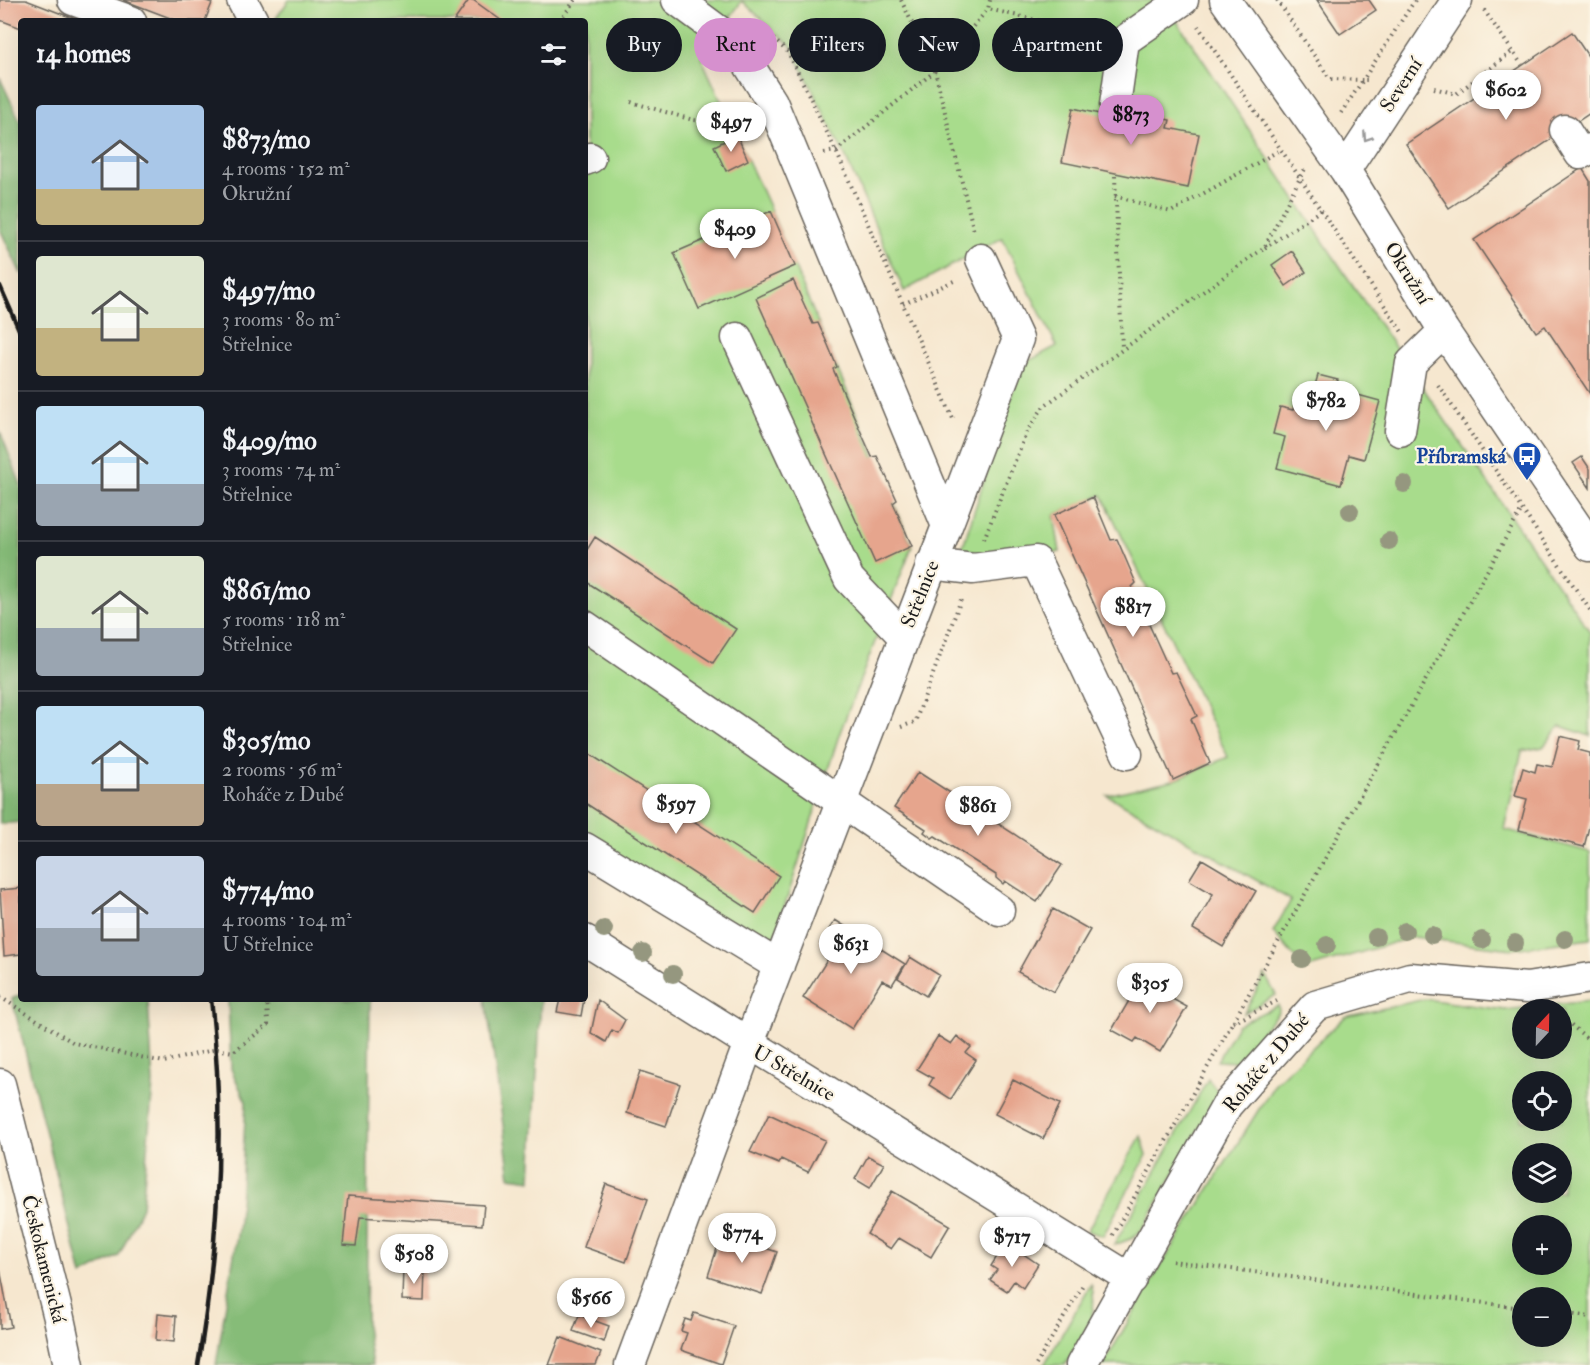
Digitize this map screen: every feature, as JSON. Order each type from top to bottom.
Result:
[{"type":"street","points":[[73,0],[123,18]]},
{"type":"street","points":[[242,0],[251,18]]},
{"type":"street","points":[[677,0],[735,43],[772,102],[947,526]]},
{"type":"street","name":"Okružní","points":[[1225,0],[1345,170],[1444,331],[1590,546]]},
{"type":"street","points":[[1115,105],[1124,40],[1182,1]]},
{"type":"street","name":"Severní","points":[[1345,170],[1470,4]]},
{"type":"street","points":[[1565,130],[1580,154],[1590,149]]},
{"type":"street","name":"Střelnice","points":[[749,1043],[1018,339],[981,259]]},
{"type":"street","points":[[1400,431],[1411,363],[1444,331]]},
{"type":"street","points":[[737,338],[849,579],[903,636]]},
{"type":"street","points":[[932,564],[973,569],[1036,561],[1127,754]]},
{"type":"street","points":[[588,628],[999,910]]},
{"type":"street","points":[[588,850],[779,966]]},
{"type":"street","points":[[588,942],[749,1043]]},
{"type":"street","name":"Roháče z Dubé","points":[[1081,1365],[1227,1105],[1315,1006],[1410,978],[1527,988],[1590,978]]},
{"type":"street","name":"U Střelnice","points":[[630,1365],[749,1043],[1099,1259],[1137,1268]]},
{"type":"street","name":"Českokamenická","points":[[0,1084],[69,1365]]},
{"type":"path","points":[[562,18],[575,0]]},
{"type":"path","points":[[901,0],[910,18]]},
{"type":"path","points":[[980,18],[988,9],[990,0]]},
{"type":"path","points":[[1277,0],[1330,79],[1363,80],[1415,0]]},
{"type":"path","points":[[973,569],[1027,431],[1044,406],[1264,248],[1299,178],[1182,1]]},
{"type":"path","points":[[1470,4],[1522,65]]},
{"type":"path","points":[[988,9],[1124,40]]},
{"type":"path","points":[[795,157],[836,151],[934,72]]},
{"type":"path","points":[[935,72],[981,259]]},
{"type":"path","points":[[631,102],[693,120],[726,123],[772,102]]},
{"type":"path","points":[[1115,196],[1171,212],[1280,150]]},
{"type":"path","points":[[836,151],[972,460]]},
{"type":"path","points":[[1115,176],[1122,348]]},
{"type":"path","points":[[1321,210],[1590,610]]},
{"type":"path","points":[[903,304],[956,280]]},
{"type":"path","points":[[1036,1365],[1099,1259],[1522,509]]},
{"type":"path","points":[[0,997],[74,1043],[164,1062],[217,1049],[233,1052],[268,1025],[267,1002]]},
{"type":"path","points":[[1572,1026],[1590,1041]]},
{"type":"path","points":[[1137,1268],[1512,1307]]},
{"type":"path","points":[[1572,1314],[1590,1317]]},
{"type":"green space","points":[[289,0],[1163,0],[1341,268],[1590,632],[1590,736],[1560,726],[1543,747],[1522,751],[1504,829],[1590,852],[1590,939],[1512,949],[1413,937],[1305,969],[1273,932],[1291,900],[1107,795],[1173,780],[1228,757],[1102,495],[1054,515],[1060,552],[1005,560],[962,549],[1021,365],[1057,346],[1002,238],[904,291],[846,158],[804,72],[886,72],[886,18],[789,18],[789,44],[777,33],[777,18],[761,18],[742,1],[730,18],[694,18],[694,72],[708,72],[771,211],[912,546],[839,735],[770,952],[588,840],[588,18],[276,18]]},
{"type":"green space","points":[[0,78],[18,117],[18,268],[0,229]]},
{"type":"green space","points":[[0,431],[18,477],[18,822],[0,824]]},
{"type":"green space","points":[[1265,975],[1276,995],[1244,1013]]},
{"type":"green space","points":[[18,996],[18,1002],[148,1002],[153,1084],[142,1207],[119,1256],[82,1276],[12,999]]},
{"type":"green space","points":[[1425,999],[1512,1009],[1512,1059],[1572,1059],[1572,1003],[1590,1001],[1590,1365],[1103,1365],[1157,1272],[1276,1082],[1345,1017]]},
{"type":"green space","points":[[228,1002],[370,1002],[366,1326],[372,1365],[216,1365],[239,1223],[246,1102],[231,1069]]},
{"type":"green space","points":[[486,1002],[541,1002],[531,1180],[510,1177]]},
{"type":"green space","points":[[1278,1005],[1279,1011],[1236,1062],[1217,1061],[1237,1025]]},
{"type":"green space","points":[[1208,1079],[1219,1093],[1143,1228],[1133,1238],[1114,1245]]},
{"type":"green space","points":[[1141,1136],[1147,1155],[1103,1236],[1087,1231]]},
{"type":"green space","points":[[1091,1284],[1093,1306],[1083,1336],[1065,1365],[1044,1365]]},
{"type":"building","points":[[0,0],[26,0],[72,18],[18,18],[18,27],[0,20]]},
{"type":"building","points":[[123,0],[204,0],[212,3],[206,18],[170,18]]},
{"type":"building","points":[[469,0],[473,0],[498,18],[456,18]]},
{"type":"building","points":[[1317,0],[1369,0],[1376,10],[1340,34]]},
{"type":"building","points":[[1572,32],[1590,59],[1590,113],[1449,208],[1406,144]]},
{"type":"building","points":[[1105,107],[1170,120],[1168,128],[1199,134],[1188,188],[1062,162],[1073,108],[1104,115]]},
{"type":"building","points":[[737,135],[748,160],[726,171],[714,146]]},
{"type":"building","points":[[1582,168],[1590,181],[1590,394],[1545,326],[1536,332],[1474,240]]},
{"type":"building","points":[[771,211],[795,266],[699,309],[674,253]]},
{"type":"building","points":[[1292,251],[1306,272],[1286,286],[1272,265]]},
{"type":"building","points":[[793,280],[813,324],[818,323],[828,345],[837,367],[833,369],[872,457],[877,456],[897,500],[893,503],[912,546],[875,563],[756,298]]},
{"type":"building","points":[[1318,375],[1338,380],[1336,389],[1380,401],[1364,459],[1349,455],[1341,485],[1277,468],[1285,437],[1273,434],[1280,407],[1293,410],[1295,402],[1309,406]]},
{"type":"building","points":[[1582,457],[1590,469],[1590,488],[1573,463]]},
{"type":"building","points":[[1093,497],[1111,540],[1117,539],[1136,583],[1132,587],[1171,673],[1176,672],[1197,716],[1191,719],[1210,763],[1173,780],[1054,515]]},
{"type":"building","points":[[595,537],[736,629],[713,663],[588,583],[588,548]]},
{"type":"building","points":[[1560,736],[1580,741],[1578,750],[1590,753],[1590,823],[1584,847],[1519,830],[1527,799],[1515,796],[1523,768],[1535,772],[1537,764],[1552,767]]},
{"type":"building","points":[[588,753],[779,876],[755,913],[588,805]]},
{"type":"building","points":[[918,772],[1062,865],[1037,902],[1005,881],[1003,884],[996,878],[996,875],[935,836],[932,838],[924,832],[926,829],[894,808]]},
{"type":"building","points":[[1202,859],[1256,891],[1223,947],[1193,929],[1213,894],[1189,880]]},
{"type":"building","points":[[18,888],[18,954],[4,956],[0,890]]},
{"type":"building","points":[[1053,909],[1090,930],[1054,992],[1018,972]]},
{"type":"building","points":[[835,920],[905,964],[892,985],[882,980],[852,1029],[803,998],[833,951],[820,943]]},
{"type":"building","points":[[910,957],[939,975],[926,996],[898,978]]},
{"type":"building","points":[[1145,973],[1171,990],[1167,996],[1187,1007],[1160,1052],[1137,1038],[1134,1042],[1112,1030]]},
{"type":"building","points":[[598,1000],[625,1020],[618,1033],[612,1030],[606,1042],[591,1033]]},
{"type":"building","points":[[559,1002],[583,1002],[581,1016],[557,1012]]},
{"type":"building","points":[[938,1036],[951,1044],[957,1036],[971,1047],[966,1053],[976,1060],[951,1099],[929,1085],[933,1078],[917,1069]]},
{"type":"building","points":[[640,1071],[680,1084],[666,1126],[627,1113]]},
{"type":"building","points":[[1013,1080],[1060,1104],[1043,1139],[995,1114]]},
{"type":"building","points":[[769,1114],[825,1140],[808,1172],[781,1159],[779,1164],[750,1152]]},
{"type":"building","points":[[868,1156],[884,1164],[870,1188],[855,1179]]},
{"type":"building","points":[[606,1184],[648,1199],[626,1262],[584,1247]]},
{"type":"building","points":[[892,1191],[950,1225],[931,1257],[899,1238],[891,1249],[867,1234]]},
{"type":"building","points":[[348,1196],[484,1205],[482,1225],[360,1217],[356,1246],[343,1245]]},
{"type":"building","points":[[722,1233],[777,1252],[762,1294],[708,1276]]},
{"type":"building","points":[[1006,1242],[1038,1264],[1023,1288],[1014,1281],[1007,1291],[990,1280],[997,1270],[991,1266]]},
{"type":"building","points":[[403,1268],[425,1269],[424,1301],[402,1300]]},
{"type":"building","points":[[0,1269],[11,1327],[0,1329]]},
{"type":"building","points":[[694,1313],[734,1326],[721,1364],[681,1350],[687,1333],[681,1331],[685,1319],[691,1321]]},
{"type":"building","points":[[158,1314],[176,1316],[174,1342],[156,1340]]},
{"type":"building","points":[[579,1315],[609,1326],[604,1342],[573,1331]]},
{"type":"building","points":[[560,1337],[601,1353],[596,1365],[549,1365]]},
{"type":"railway","points":[[0,286],[18,327]]},
{"type":"railway","points":[[198,1365],[211,1274],[218,1182],[218,1091],[211,1002]]},
{"type":"place","name":"Příbramská","points":[[1527,482]]}]
